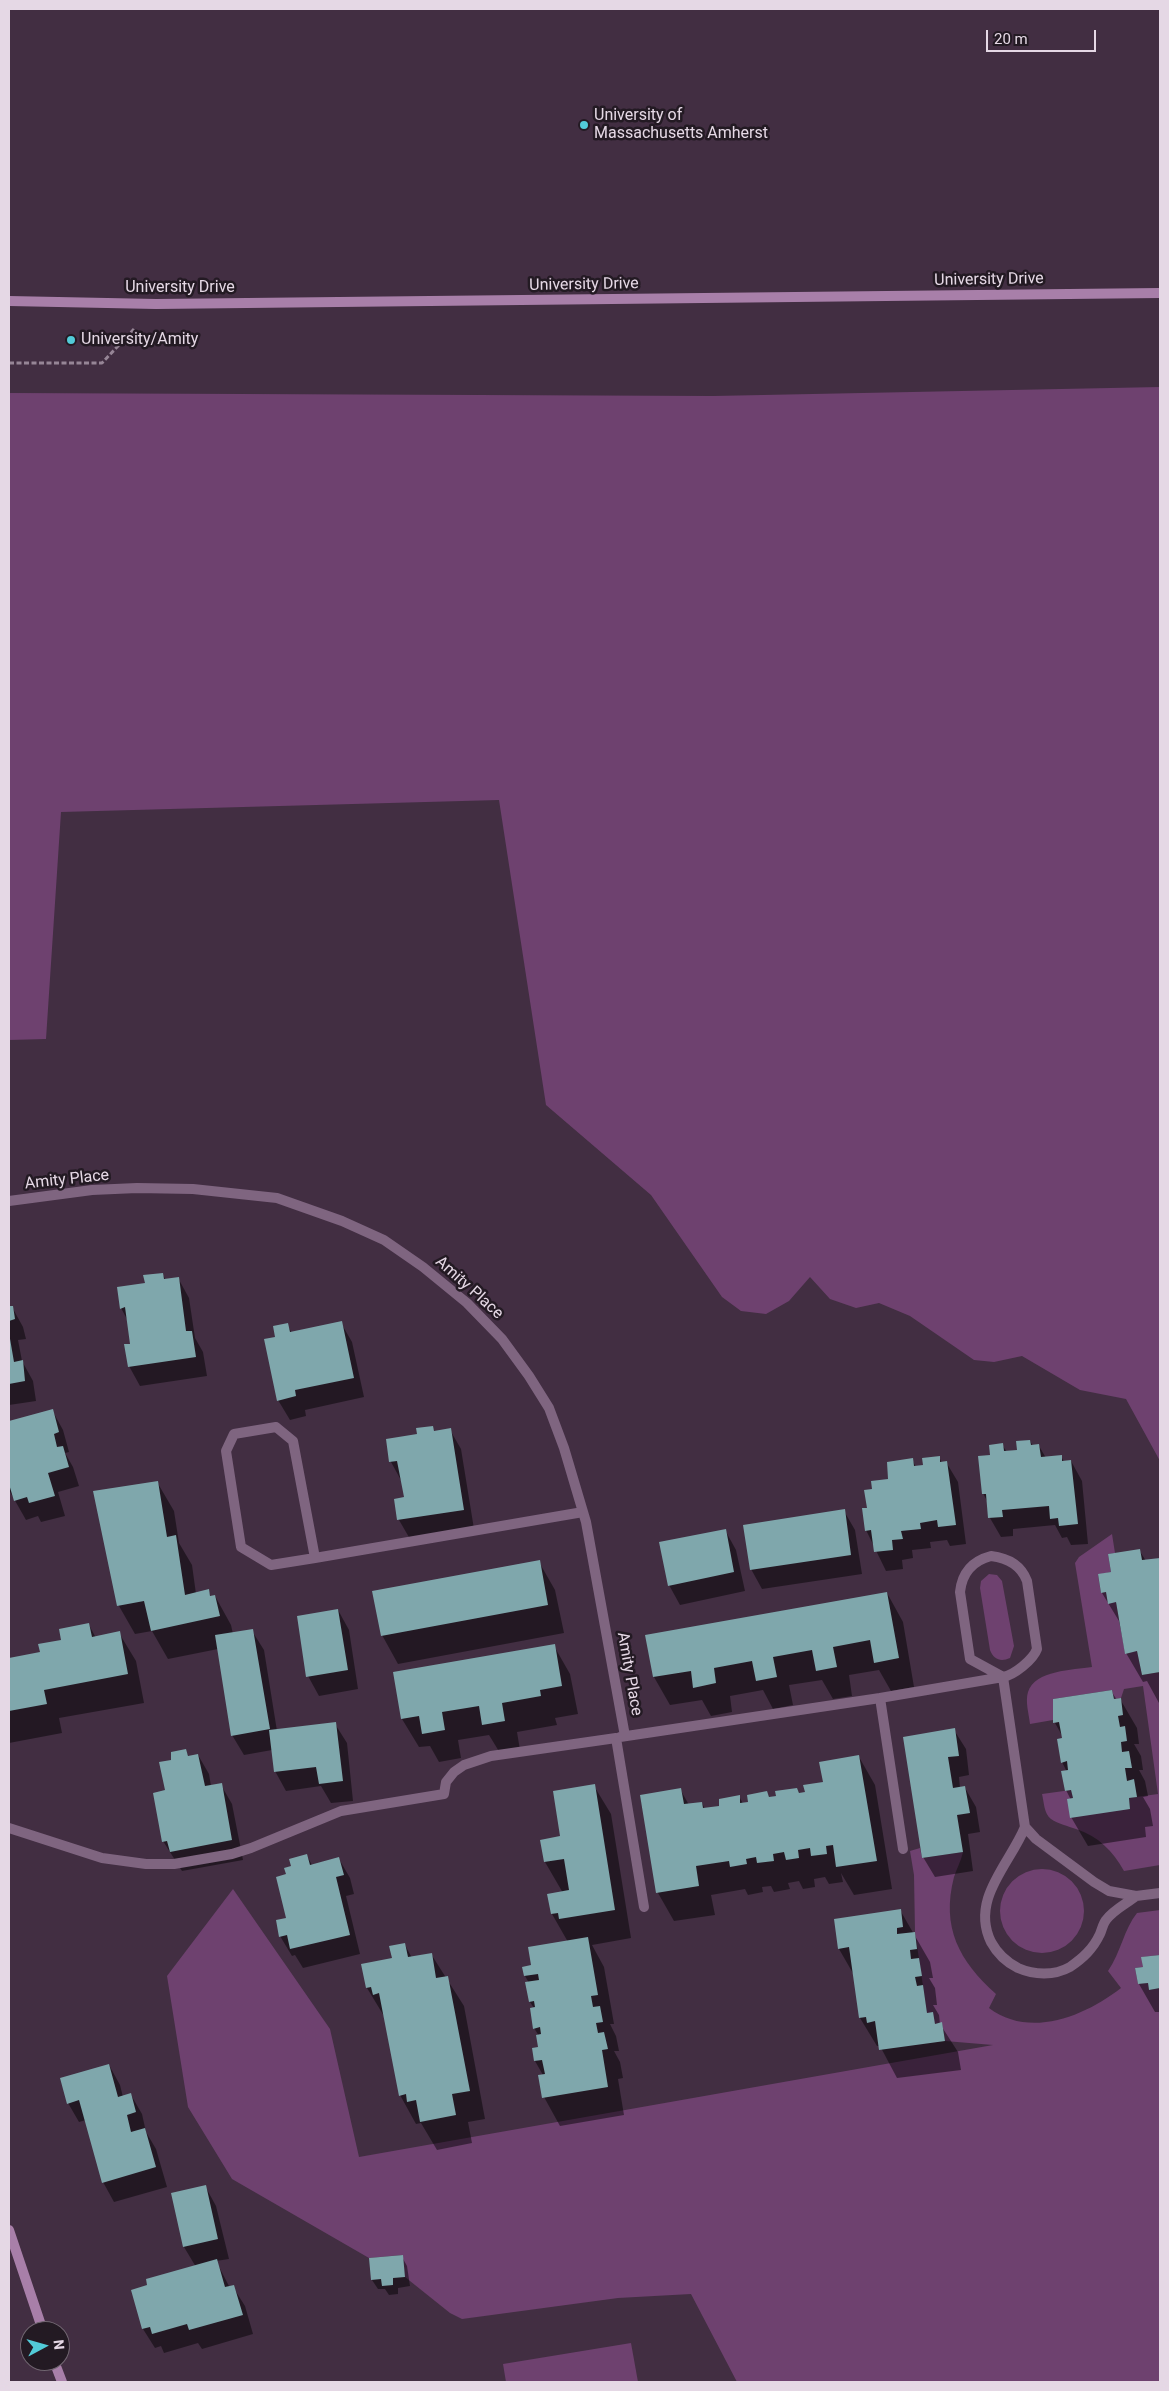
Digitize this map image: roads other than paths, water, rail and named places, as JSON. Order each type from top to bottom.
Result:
[{"type":"main road","name":"University Drive","points":[[9,301],[156,304],[1160,293]]},
{"type":"main road","points":[[9,2230],[40,2321]]},
{"type":"lane","name":"Amity Place","points":[[9,1202],[92,1190],[137,1188],[193,1188],[277,1198],[305,1207],[384,1240],[423,1267],[467,1303],[502,1339],[549,1408],[564,1448],[583,1512],[620,1737],[644,1906]]},
{"type":"lane","points":[[315,1558],[293,1441],[276,1426],[234,1434],[226,1451],[241,1547],[271,1565],[315,1558],[583,1512]]},
{"type":"lane","points":[[9,1828],[78,1851],[125,1862],[174,1864],[203,1860],[251,1848],[341,1811],[444,1794],[446,1782],[454,1772],[464,1765],[491,1756],[880,1698],[1003,1677],[1013,1673],[1037,1649],[1028,1581],[1023,1572],[1008,1560],[991,1556],[982,1558],[970,1568],[961,1582],[960,1592],[970,1659],[1003,1677]]},
{"type":"lane","points":[[1003,1677],[1025,1827],[1019,1842],[989,1891],[984,1911],[986,1931],[995,1949],[1010,1964],[1028,1972],[1048,1974],[1068,1968],[1088,1954],[1105,1921],[1136,1896]]},
{"type":"lane","points":[[880,1698],[903,1849]]},
{"type":"lane","points":[[1025,1827],[1036,1839],[1109,1891],[1136,1896],[1160,1893]]},
{"type":"place","name":"University of Massachusetts Amherst","points":[[584,125]]},
{"type":"place","name":"University/Amity","points":[[71,340]]}]
